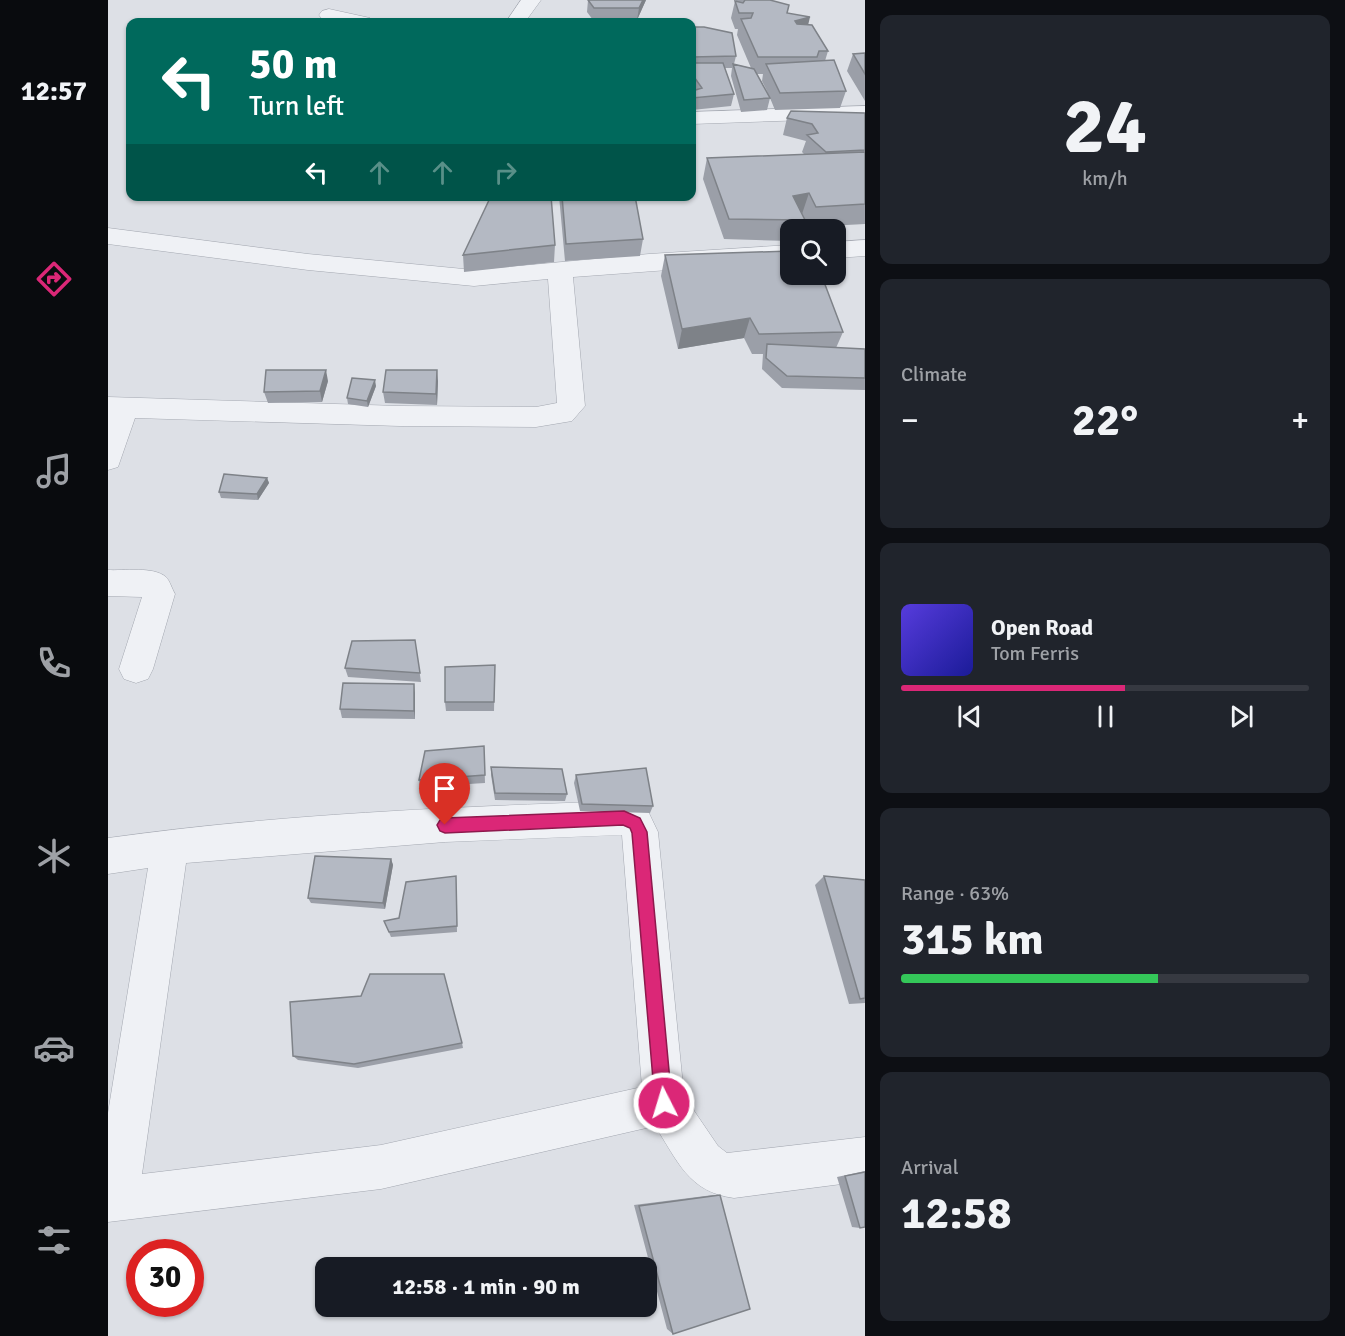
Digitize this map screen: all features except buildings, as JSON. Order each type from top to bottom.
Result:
[{"type":"street","points":[[518,18],[531,0]]},
{"type":"street","points":[[329,15],[344,18]]},
{"type":"street","points":[[696,118],[865,112]]},
{"type":"street","points":[[108,236],[308,262],[474,278],[780,254]]},
{"type":"street","points":[[846,249],[865,248]]},
{"type":"street","points":[[108,459],[116,407],[400,416],[536,417],[562,414],[572,406],[560,270]]},
{"type":"street","points":[[108,583],[152,584],[159,594],[136,669]]},
{"type":"street","points":[[108,856],[170,847],[456,825],[624,818],[635,823],[640,832],[664,1103],[703,1161],[718,1174],[734,1176],[865,1159]]},
{"type":"street","points":[[170,847],[112,1199],[381,1167],[664,1103]]},
{"type":"route","points":[[445,825],[624,818],[635,823],[640,832],[664,1103]]}]
